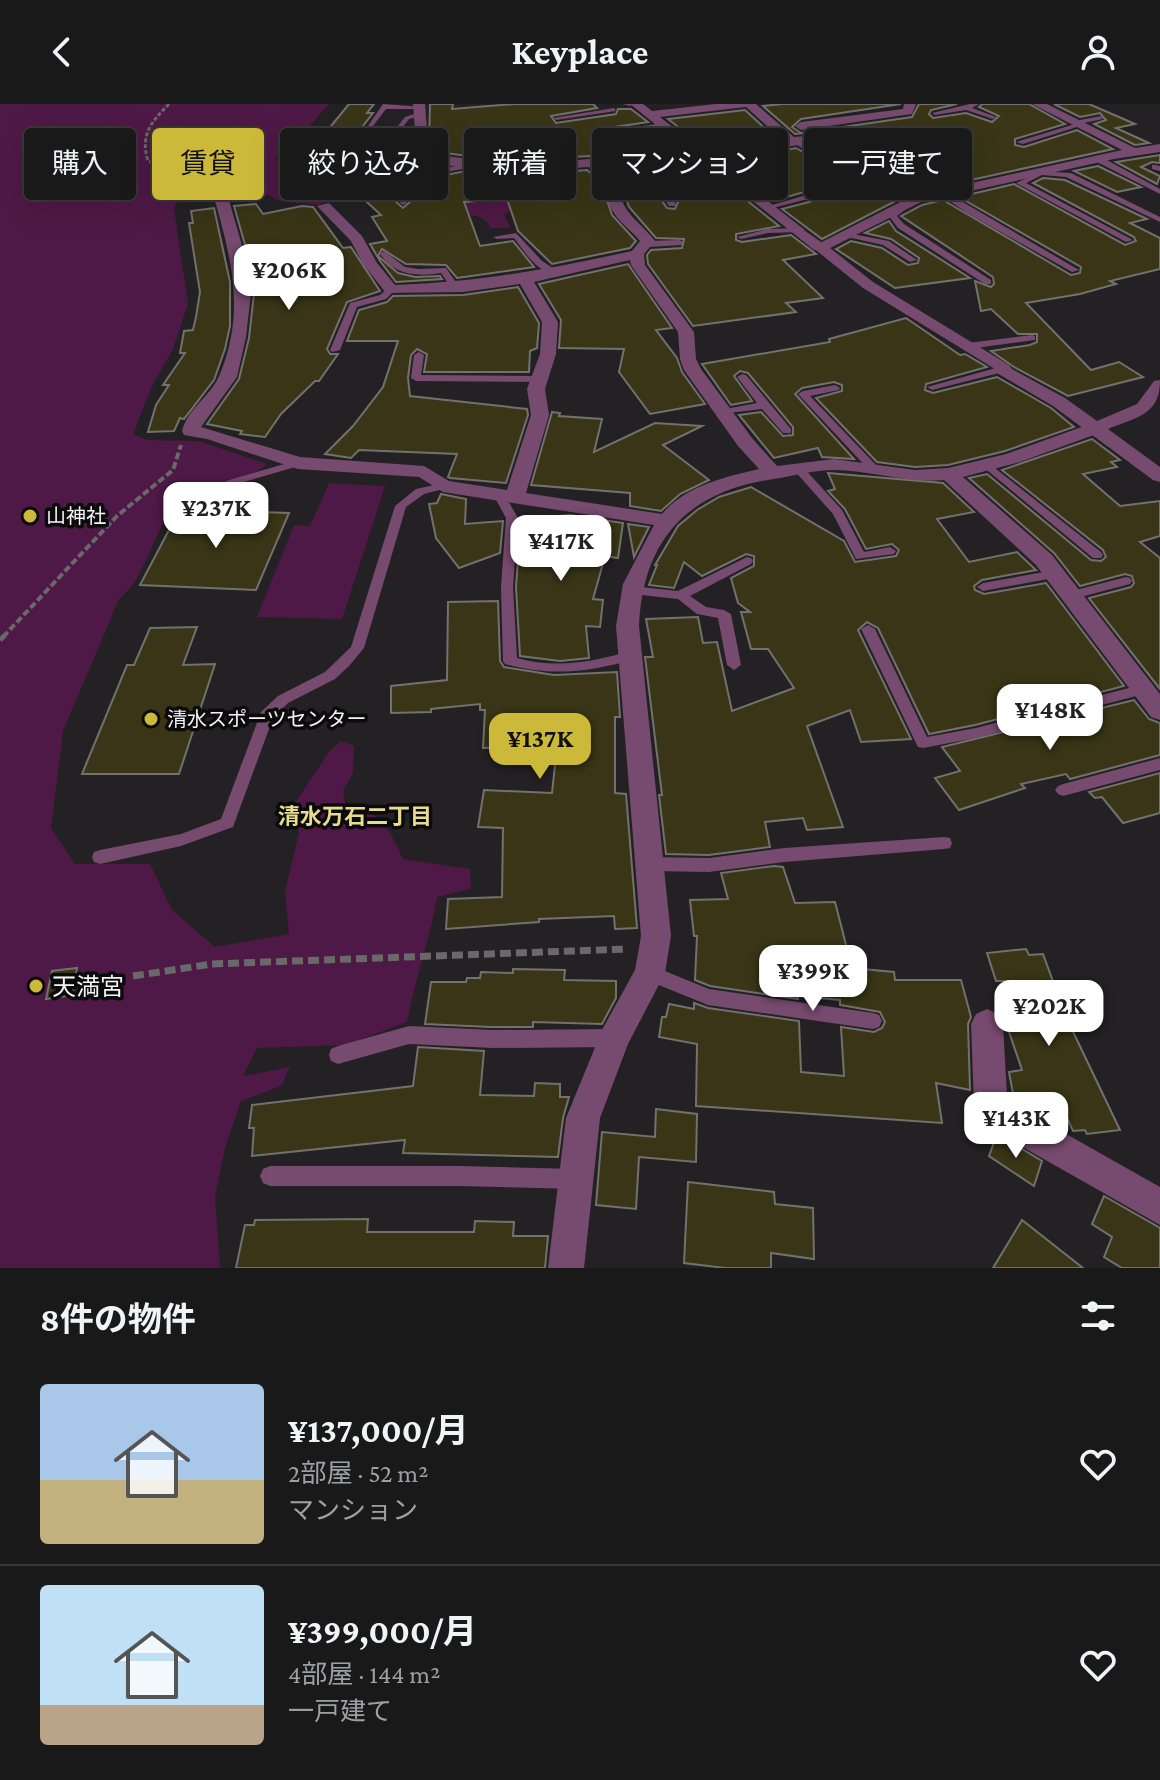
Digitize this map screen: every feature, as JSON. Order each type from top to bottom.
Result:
[{"type":"street","points":[[630,104],[667,128]]},
{"type":"street","points":[[649,115],[702,106],[748,104],[774,128]]},
{"type":"street","points":[[783,128],[908,112],[910,104]]},
{"type":"street","points":[[1038,104],[1133,152]]},
{"type":"street","points":[[420,108],[421,130],[411,146],[412,155],[464,164]]},
{"type":"street","points":[[788,137],[796,142],[804,141]]},
{"type":"street","points":[[972,186],[1133,152],[1157,151]]},
{"type":"street","points":[[222,200],[241,266],[243,293],[238,337],[228,377],[193,423],[191,431],[224,438],[298,463],[424,472],[443,486],[666,521]]},
{"type":"street","points":[[613,200],[618,211],[643,234],[638,265],[686,332],[688,359],[693,370],[773,473]]},
{"type":"street","points":[[760,200],[868,285],[1096,428],[1160,476]]},
{"type":"street","points":[[819,247],[840,241],[904,204],[919,200]]},
{"type":"street","points":[[324,206],[357,239],[370,264],[391,290],[456,288],[525,279],[643,249]]},
{"type":"street","points":[[508,497],[540,415],[536,401],[539,379],[548,354],[550,322],[525,279]]},
{"type":"street","points":[[566,1268],[583,1118],[614,1038],[652,961],[656,936],[630,656],[632,590],[666,521],[679,507],[695,497],[727,484],[798,468],[823,464],[928,476],[986,464],[1096,428],[1143,408],[1160,385]]},
{"type":"street","points":[[948,474],[1044,560],[1160,711]]},
{"type":"street","points":[[987,1024],[991,1105],[1017,1125],[1160,1207]]},
{"type":"lane","points":[[556,118],[614,110],[606,104]]},
{"type":"lane","points":[[935,113],[976,104]]},
{"type":"lane","points":[[368,128],[384,106],[420,108]]},
{"type":"lane","points":[[400,128],[420,108]]},
{"type":"lane","points":[[966,108],[993,117]]},
{"type":"lane","points":[[1020,142],[1101,118]]},
{"type":"lane","points":[[636,128],[663,125]]},
{"type":"lane","points":[[788,144],[796,142],[804,146]]},
{"type":"lane","points":[[303,148],[383,150],[367,157],[298,154],[303,148]]},
{"type":"lane","points":[[1100,160],[1160,192]]},
{"type":"lane","points":[[403,203],[382,182],[464,166]]},
{"type":"lane","points":[[1129,240],[1021,185],[1038,173],[1068,175],[1160,220]]},
{"type":"lane","points":[[769,207],[804,198]]},
{"type":"lane","points":[[669,200],[672,204]]},
{"type":"lane","points":[[954,200],[1075,270]]},
{"type":"lane","points":[[904,204],[906,206],[892,215],[901,226],[988,282]]},
{"type":"lane","points":[[741,237],[768,231],[798,230]]},
{"type":"lane","points":[[497,237],[516,235],[539,263],[553,272]]},
{"type":"lane","points":[[850,235],[886,243],[913,260]]},
{"type":"lane","points":[[643,249],[679,243]]},
{"type":"lane","points":[[384,254],[392,265],[422,273],[443,270],[456,288]]},
{"type":"lane","points":[[335,350],[353,305],[383,297],[391,290]]},
{"type":"lane","points":[[968,346],[1032,338]]},
{"type":"lane","points":[[419,355],[416,378],[539,379]]},
{"type":"lane","points":[[932,387],[1003,369]]},
{"type":"lane","points":[[742,377],[787,431]]},
{"type":"lane","points":[[835,388],[803,394],[873,468]]},
{"type":"lane","points":[[724,412],[764,405]]},
{"type":"lane","points":[[185,503],[233,482],[298,463]]},
{"type":"lane","points":[[986,464],[1097,555]]},
{"type":"lane","points":[[798,468],[838,513],[860,556],[890,551]]},
{"type":"lane","points":[[100,857],[160,846],[227,823],[266,716],[275,703],[319,682],[342,666],[357,648],[401,506],[420,491],[443,486]]},
{"type":"lane","points":[[508,497],[512,518],[507,587],[510,661],[550,670],[587,667],[630,656]]},
{"type":"lane","points":[[632,590],[681,595],[747,561]]},
{"type":"lane","points":[[983,587],[1055,574]]},
{"type":"lane","points":[[1073,595],[1126,581]]},
{"type":"lane","points":[[681,595],[702,611],[724,614],[734,665]]},
{"type":"lane","points":[[868,629],[923,743],[976,733],[1144,689]]},
{"type":"lane","points":[[1063,790],[1160,764]]},
{"type":"lane","points":[[649,864],[709,865],[784,855],[944,843]]},
{"type":"lane","points":[[652,961],[708,997],[873,1021]]},
{"type":"lane","points":[[338,1055],[409,1035],[493,1039],[614,1038]]},
{"type":"lane","points":[[270,1176],[575,1179]]},
{"type":"path","points":[[152,162],[148,161],[141,145],[144,134],[169,104]]},
{"type":"path","points":[[0,640],[117,516],[173,470],[177,451],[191,431]]},
{"type":"path","points":[[133,976],[212,964],[652,961]]},
{"type":"shaded area","points":[[0,104],[329,104],[308,128],[280,128],[280,152],[275,159],[280,159],[280,200],[329,200],[319,205],[279,201],[264,195],[264,128],[152,128],[152,200],[179,200],[174,209],[188,304],[173,349],[152,386],[133,434],[147,440],[199,441],[267,464],[248,476],[192,494],[182,500],[163,523],[138,577],[119,599],[63,731],[51,828],[75,864],[150,864],[172,910],[215,947],[289,934],[285,892],[299,832],[293,806],[329,752],[341,741],[354,746],[353,773],[343,791],[346,808],[368,813],[383,823],[403,859],[470,869],[471,889],[437,897],[407,1022],[346,1045],[257,1048],[243,1076],[290,1067],[281,1086],[241,1101],[225,1148],[215,1197],[220,1268],[0,1268]]},
{"type":"shaded area","points":[[458,200],[480,203],[508,200],[514,209],[504,215],[511,228],[491,228],[479,217],[463,215]]},
{"type":"shaded area","points":[[329,483],[385,486],[342,619],[257,617],[294,525],[310,526]]},
{"type":"building","points":[[349,104],[374,104],[367,113],[373,113],[361,128],[329,128]]},
{"type":"building","points":[[430,104],[453,104],[452,109],[514,104],[593,104],[597,108],[551,116],[556,123],[631,109],[648,122],[615,128],[592,128],[592,157],[576,157],[576,128],[464,128],[464,156],[448,153],[448,128],[429,128]]},
{"type":"building","points":[[901,104],[801,119],[792,127],[804,133],[795,134],[763,106]]},
{"type":"building","points":[[919,104],[957,104],[931,110],[929,114],[933,118],[966,113],[992,122],[999,116],[979,107],[982,104],[1029,104],[1065,124],[1015,139],[1015,145],[1024,147],[1077,130],[1113,149],[972,180],[972,128],[836,128],[912,117]]},
{"type":"building","points":[[1054,104],[1089,104],[1135,124],[1116,128],[1149,143],[1135,145],[1094,124],[1106,120],[1100,113],[1080,117]]},
{"type":"building","points":[[745,110],[765,128],[680,128],[668,119]]},
{"type":"building","points":[[796,148],[804,152],[804,192],[788,197],[788,150]]},
{"type":"building","points":[[1160,155],[1160,163],[1152,162],[1141,167],[1160,176],[1157,184],[1116,162]]},
{"type":"building","points":[[1098,166],[1141,187],[1117,192],[1074,171]]},
{"type":"building","points":[[587,170],[592,174],[592,200],[607,200],[612,215],[636,241],[630,248],[552,264],[518,231],[507,200],[576,200],[576,171]]},
{"type":"building","points":[[464,171],[464,200],[493,200],[464,202],[480,246],[513,241],[534,267],[457,278],[446,265],[406,264],[382,249],[378,256],[398,273],[415,277],[440,276],[442,279],[396,282],[380,261],[370,244],[387,241],[372,217],[381,215],[365,200],[394,200],[403,208],[410,202],[408,200],[448,200],[448,174]]},
{"type":"building","points":[[1043,178],[1065,180],[1147,219],[1130,223],[1160,238],[1160,269],[1110,281],[1116,284],[1080,294],[1026,303],[1091,370],[1119,362],[1143,377],[1068,396],[1014,367],[991,351],[1030,345],[1037,342],[1037,334],[1018,334],[991,309],[981,311],[975,281],[991,287],[993,277],[901,216],[922,205],[943,200],[1071,275],[1080,273],[1081,267],[964,200],[972,200],[972,194],[1014,184],[1125,245],[1136,241],[1134,237],[1033,183]]},
{"type":"building","points":[[627,200],[661,200],[667,208],[675,209],[677,200],[746,200],[779,226],[736,234],[736,240],[742,242],[791,235],[816,254],[783,260],[823,298],[786,303],[796,312],[693,326],[648,264],[647,255],[651,250],[682,248],[684,239],[656,238]]},
{"type":"building","points":[[817,200],[897,200],[822,239],[782,209]]},
{"type":"building","points":[[256,204],[263,214],[302,206],[313,207],[343,248],[351,247],[380,291],[347,302],[327,349],[330,354],[338,354],[319,381],[315,381],[281,414],[265,437],[240,434],[242,431],[207,424],[239,379],[249,338],[254,293],[251,266],[234,206]]},
{"type":"building","points":[[214,208],[230,282],[230,326],[225,349],[214,380],[184,419],[180,418],[174,431],[148,432],[156,405],[169,385],[163,385],[185,353],[180,353],[184,331],[193,330],[196,317],[200,292],[189,223],[193,223],[191,211]]},
{"type":"building","points":[[889,221],[896,231],[970,278],[895,288],[836,249],[851,241],[882,248],[908,265],[918,263],[919,258],[891,239],[865,233]]},
{"type":"building","points":[[628,264],[672,328],[656,330],[705,404],[650,414],[619,372],[624,349],[559,348],[561,320],[539,284]]},
{"type":"building","points":[[518,287],[539,323],[537,348],[530,351],[529,372],[424,372],[427,354],[417,349],[411,355],[408,378],[410,396],[527,409],[528,415],[506,483],[448,477],[457,454],[359,450],[351,458],[325,454],[353,426],[383,387],[398,341],[347,341],[359,310],[387,302],[393,296],[463,295]]},
{"type":"building","points":[[906,318],[960,355],[965,354],[987,367],[926,384],[925,390],[933,393],[997,377],[1051,408],[1074,427],[1005,451],[948,465],[915,467],[877,462],[816,398],[842,391],[842,385],[834,382],[802,388],[795,394],[854,459],[822,457],[818,448],[774,458],[739,415],[761,412],[783,436],[793,435],[793,427],[748,373],[740,371],[734,376],[752,401],[731,405],[702,364],[830,342],[829,339]]},
{"type":"building","points":[[552,412],[560,413],[559,416],[602,419],[594,452],[655,423],[702,426],[663,445],[709,480],[680,494],[661,511],[630,506],[630,493],[531,485]]},
{"type":"building","points":[[1092,439],[1120,460],[1111,462],[1117,467],[1083,474],[1120,506],[1160,501],[1160,536],[1140,542],[1160,558],[1160,689],[1089,598],[1131,587],[1134,583],[1132,576],[1125,574],[1080,586],[1054,553],[969,478],[987,474],[1091,560],[1101,561],[1106,557],[1103,550],[1002,470]]},
{"type":"building","points":[[828,473],[943,483],[974,512],[937,519],[969,562],[1017,552],[1036,570],[982,580],[974,586],[975,590],[984,594],[1046,583],[1124,686],[929,734],[878,628],[867,622],[858,630],[911,739],[861,742],[850,710],[807,726],[843,827],[807,830],[803,818],[765,822],[770,847],[709,855],[666,854],[645,657],[653,657],[646,619],[698,617],[703,643],[717,642],[732,711],[794,688],[768,649],[751,649],[741,612],[750,612],[738,603],[731,578],[754,566],[754,556],[746,554],[702,576],[684,562],[674,588],[649,585],[655,565],[678,526],[697,510],[719,497],[751,487],[844,541],[855,562],[896,556],[899,550],[892,544],[866,549],[845,509],[828,491],[835,489]]},
{"type":"building","points":[[441,494],[466,499],[465,524],[503,521],[500,553],[459,568],[436,538],[429,504],[437,503]]},
{"type":"building","points":[[180,509],[289,513],[256,590],[140,585]]},
{"type":"building","points":[[570,515],[623,523],[618,558],[605,556],[593,599],[603,600],[600,627],[586,626],[589,658],[560,661],[520,656],[516,587],[521,519]]},
{"type":"building","points":[[628,524],[649,527],[634,557]]},
{"type":"building","points":[[498,601],[500,661],[504,667],[554,675],[617,672],[620,717],[615,717],[615,793],[626,794],[637,928],[615,929],[614,916],[539,919],[539,922],[446,929],[448,899],[502,897],[503,828],[478,827],[484,790],[552,793],[557,746],[483,748],[485,710],[480,710],[480,704],[431,709],[431,712],[391,713],[391,686],[447,680],[448,602]]},
{"type":"building","name":"清水スポーツセンター","points":[[197,627],[183,665],[215,664],[179,774],[82,774],[127,665],[134,665],[150,628]]},
{"type":"building","points":[[1134,700],[1149,719],[1160,723],[1160,755],[1070,779],[1066,774],[1021,784],[1025,788],[959,810],[935,778],[960,771],[942,747]]},
{"type":"building","points":[[1160,773],[1160,813],[1123,823],[1102,797],[1095,798],[1089,792]]},
{"type":"building","points":[[783,867],[795,903],[835,902],[852,968],[894,972],[895,980],[961,980],[971,1017],[968,1024],[970,1090],[936,1083],[942,1123],[696,1106],[697,1044],[659,1037],[662,1017],[666,1017],[669,1004],[694,1009],[694,1003],[708,1008],[799,1021],[801,1072],[844,1076],[841,1027],[874,1032],[882,1028],[885,1022],[880,1012],[840,1005],[840,1000],[797,996],[798,999],[710,986],[695,980],[697,936],[694,936],[690,900],[728,899],[721,873]]},
{"type":"building","points":[[1026,949],[1029,955],[1043,954],[1066,1017],[1120,1130],[1087,1134],[1085,1130],[1073,1131],[1064,1111],[1036,1113],[1014,1099],[1009,1072],[1022,1070],[1006,1023],[1024,1021],[1011,981],[996,981],[987,953]]},
{"type":"building","points":[[77,968],[72,995],[46,999],[52,971]]},
{"type":"building","points":[[513,969],[565,970],[564,980],[616,981],[616,998],[602,1024],[533,1022],[533,1027],[491,1027],[425,1024],[431,982],[466,982],[467,978],[480,978],[481,972],[513,973]]},
{"type":"building","points":[[418,1047],[484,1051],[480,1095],[534,1096],[535,1083],[560,1084],[560,1097],[569,1097],[558,1157],[403,1153],[405,1140],[252,1156],[254,1128],[249,1128],[252,1105],[413,1086]]},
{"type":"building","points":[[656,1109],[697,1114],[696,1162],[639,1157],[636,1209],[596,1205],[602,1132],[655,1137]]},
{"type":"building","points":[[997,1134],[1042,1161],[1034,1186],[989,1156]]},
{"type":"building","points":[[688,1182],[774,1192],[775,1204],[813,1208],[814,1259],[771,1253],[771,1268],[725,1268],[684,1263]]},
{"type":"building","points":[[1104,1196],[1160,1228],[1160,1268],[1122,1268],[1104,1257],[1112,1237],[1092,1224]]},
{"type":"building","points":[[368,1219],[367,1232],[474,1232],[475,1221],[514,1222],[513,1236],[548,1236],[545,1268],[236,1268],[245,1225],[254,1225],[255,1220]]},
{"type":"building","points":[[1022,1220],[1083,1268],[993,1268]]},
{"type":"place","name":"山神社","points":[[30,516]]},
{"type":"place","name":"清水スポーツセンター","points":[[151,719]]},
{"type":"place","name":"天満宮","points":[[36,986]]},
{"type":"district","name":"清水万石二丁目","points":[[355,816]]}]
